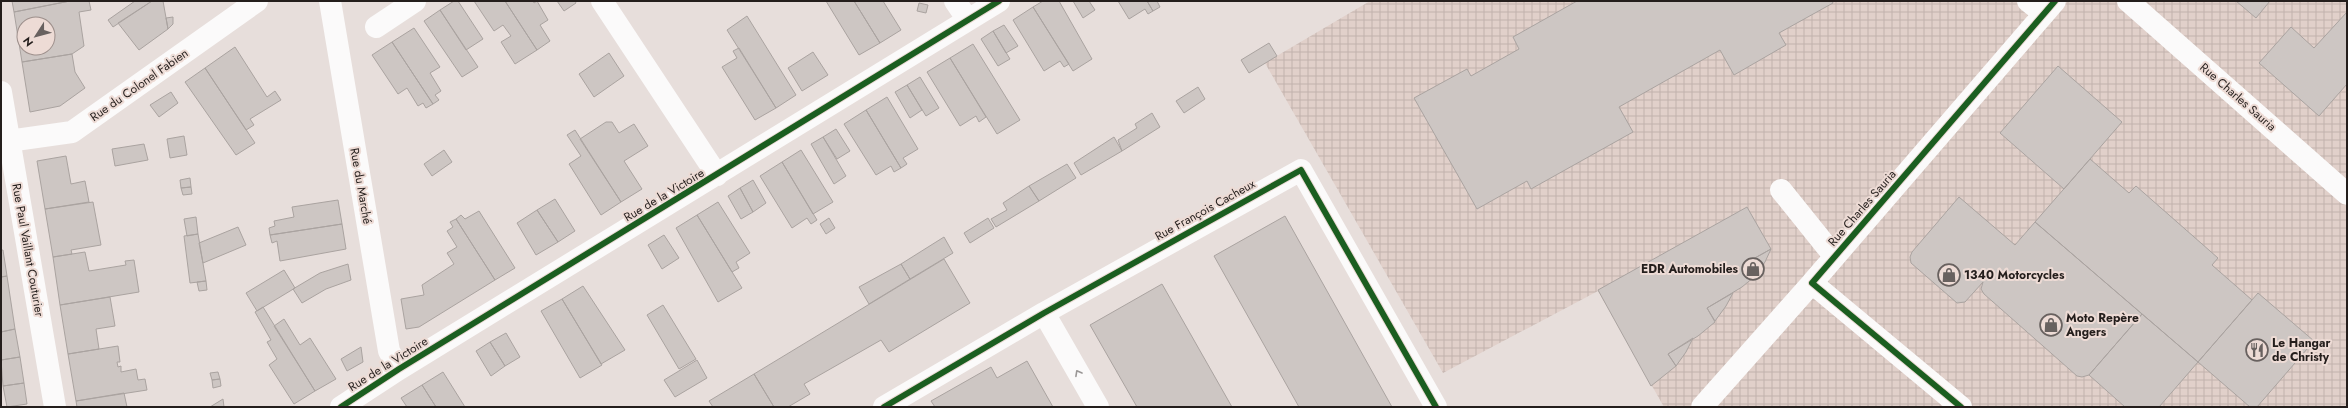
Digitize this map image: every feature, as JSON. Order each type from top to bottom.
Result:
[{"type":"street","name":"Rue du Colonel Fabien","points":[[5,141],[72,132],[257,1]]},
{"type":"street","name":"Rue du Marché","points":[[330,1],[389,351],[399,369]]},
{"type":"street","points":[[376,27],[415,1]]},
{"type":"street","points":[[602,1],[717,176]]},
{"type":"street","points":[[955,1],[968,20]]},
{"type":"street","name":"Rue de la Victoire","points":[[341,407],[399,369],[717,176],[999,1]]},
{"type":"street","name":"Rue Charles Sauria","points":[[2128,1],[2347,194]]},
{"type":"street","name":"Rue Charles Sauria","points":[[1702,407],[1812,283],[2042,5]]},
{"type":"street","name":"Rue Paul Vaillant Couturier","points":[[1,92],[5,141],[55,407]]},
{"type":"street","name":"Rue François Cacheux","points":[[884,407],[1044,312],[1301,170],[1436,407]]},
{"type":"street","points":[[1781,190],[1834,256]]},
{"type":"street","points":[[1812,283],[1961,407]]},
{"type":"street","points":[[1044,312],[1098,407]]},
{"type":"shaded area","points":[[1370,1],[2347,1],[2347,407],[1664,407],[1598,291],[1443,373],[1265,63]]},
{"type":"building","points":[[12,1],[70,1],[14,12]]},
{"type":"building","points":[[70,1],[89,1],[91,10],[79,12],[84,46],[72,54],[22,62],[21,56],[56,56],[56,16],[16,16],[16,24],[14,12]]},
{"type":"building","points":[[135,1],[152,1],[113,27],[108,20]]},
{"type":"building","points":[[152,1],[163,1],[168,29],[139,50],[118,23]]},
{"type":"building","points":[[454,1],[458,1],[483,39],[466,50],[440,10]]},
{"type":"building","points":[[474,1],[505,1],[537,50],[515,64],[501,42],[511,36],[503,25],[494,31]]},
{"type":"building","points":[[505,1],[533,1],[534,3],[537,1],[548,20],[540,25],[550,41],[537,50]]},
{"type":"building","points":[[557,1],[575,1],[576,3],[564,11]]},
{"type":"building","points":[[826,1],[854,1],[880,43],[859,55]]},
{"type":"building","points":[[854,1],[883,1],[901,30],[880,43]]},
{"type":"building","points":[[1043,1],[1059,1],[1092,59],[1073,71],[1033,7]]},
{"type":"building","points":[[1073,1],[1089,1],[1095,10],[1083,18]]},
{"type":"building","points":[[1118,1],[1147,1],[1153,11],[1148,14],[1145,9],[1129,19]]},
{"type":"building","points":[[1147,1],[1157,1],[1160,7],[1153,11]]},
{"type":"building","points":[[1577,1],[1832,1],[1833,3],[1779,33],[1786,45],[1734,75],[1720,50],[1619,107],[1633,132],[1531,189],[1527,181],[1477,209],[1414,98],[1467,69],[1471,76],[1519,49],[1513,37]]},
{"type":"building","points":[[2236,1],[2270,1],[2256,18]]},
{"type":"building","points":[[919,3],[928,5],[926,13],[917,11]]},
{"type":"building","points":[[1033,7],[1069,64],[1064,67],[1060,61],[1044,71],[1013,20]]},
{"type":"building","points":[[440,10],[478,67],[462,77],[424,21]]},
{"type":"building","points":[[2347,12],[2347,84],[2319,116],[2259,63],[2291,27],[2314,48]]},
{"type":"building","points":[[747,16],[796,95],[776,108],[727,30]]},
{"type":"building","points":[[173,17],[173,24],[168,29],[166,18]]},
{"type":"building","points":[[1004,25],[1018,46],[1006,53],[993,31]]},
{"type":"building","points":[[414,28],[440,67],[430,73],[441,91],[435,95],[439,100],[433,104],[392,42]]},
{"type":"building","points":[[993,31],[1010,59],[998,66],[981,39]]},
{"type":"building","points":[[392,42],[433,104],[426,108],[423,103],[418,106],[407,88],[398,94],[372,55]]},
{"type":"building","points":[[1269,43],[1277,56],[1249,73],[1241,60]]},
{"type":"building","points":[[973,44],[1020,120],[997,134],[950,58]]},
{"type":"building","points":[[235,47],[267,97],[275,91],[281,100],[250,119],[254,125],[246,130],[205,68]]},
{"type":"building","points":[[739,48],[776,108],[755,120],[722,67],[737,58],[733,51]]},
{"type":"building","points":[[813,52],[828,75],[802,91],[788,68]]},
{"type":"building","points":[[609,53],[624,76],[594,97],[579,74]]},
{"type":"building","points":[[72,54],[75,72],[85,88],[60,106],[30,112],[22,62]]},
{"type":"building","points":[[950,58],[986,117],[979,122],[976,116],[960,126],[927,72]]},
{"type":"building","points":[[2058,66],[2122,122],[2064,189],[2000,133]]},
{"type":"building","points":[[205,68],[255,143],[236,155],[185,82]]},
{"type":"building","points":[[920,77],[939,108],[926,116],[907,85]]},
{"type":"building","points":[[907,85],[922,110],[910,118],[895,92]]},
{"type":"building","points":[[1198,87],[1205,99],[1184,113],[1176,101]]},
{"type":"building","points":[[171,92],[178,103],[159,117],[150,105]]},
{"type":"building","points":[[887,97],[918,149],[903,158],[907,164],[901,168],[866,110]]},
{"type":"building","points":[[866,110],[901,168],[894,172],[891,166],[876,175],[844,124]]},
{"type":"building","points":[[1152,113],[1160,127],[1122,151],[1118,140],[1137,128],[1135,124]]},
{"type":"building","points":[[606,122],[612,122],[619,133],[634,124],[648,146],[624,161],[642,189],[621,202],[580,139]]},
{"type":"building","points":[[836,129],[850,151],[837,159],[823,137]]},
{"type":"building","points":[[575,130],[621,202],[601,215],[569,164],[581,156],[567,135]]},
{"type":"building","points":[[184,136],[187,155],[170,158],[167,139]]},
{"type":"building","points":[[823,137],[846,176],[834,184],[811,144]]},
{"type":"building","points":[[1114,137],[1122,151],[1081,175],[1074,163]]},
{"type":"building","points":[[144,144],[148,160],[115,166],[112,149]]},
{"type":"building","points":[[444,150],[452,162],[432,176],[424,164]]},
{"type":"building","points":[[801,150],[833,202],[813,214],[782,162]]},
{"type":"building","points":[[66,156],[71,184],[85,181],[89,202],[45,209],[37,161]]},
{"type":"building","points":[[2090,159],[2129,193],[2136,186],[2218,258],[2212,265],[2252,300],[2198,362],[2035,222]]},
{"type":"building","points":[[782,162],[817,220],[811,224],[807,218],[792,228],[760,176]]},
{"type":"building","points":[[1067,164],[1076,178],[1039,201],[1029,186]]},
{"type":"building","points":[[190,178],[191,187],[181,188],[180,180]]},
{"type":"building","points":[[753,180],[766,203],[753,212],[740,188]]},
{"type":"building","points":[[1029,186],[1039,201],[996,227],[991,219],[1007,210],[1003,203]]},
{"type":"building","points":[[191,187],[192,194],[183,195],[181,188]]},
{"type":"building","points":[[740,188],[753,212],[741,219],[728,196]]},
{"type":"building","points":[[1959,197],[2015,245],[2035,222],[2142,314],[2089,375],[2082,377],[2077,376],[1984,294],[1981,289],[1983,282],[1965,302],[1957,303],[1911,263],[1910,257],[1912,252]]},
{"type":"building","points":[[555,199],[575,231],[558,242],[537,210]]},
{"type":"building","points":[[338,200],[342,224],[270,235],[269,228],[275,226],[274,221],[294,217],[292,207]]},
{"type":"building","points":[[93,202],[101,245],[71,250],[72,254],[53,257],[45,209]]},
{"type":"building","points":[[718,202],[750,253],[736,262],[739,268],[732,272],[697,215]]},
{"type":"building","points":[[1747,207],[1771,249],[1746,263],[1754,277],[1742,287],[1707,308],[1715,322],[1698,336],[1668,354],[1676,366],[1651,386],[1598,290]]},
{"type":"building","points":[[537,210],[558,242],[536,255],[517,223]]},
{"type":"building","points":[[479,211],[515,268],[495,280],[456,219],[461,215],[465,219]]},
{"type":"building","points":[[697,215],[742,288],[718,302],[676,228]]},
{"type":"building","points":[[1285,216],[1392,407],[1299,407],[1214,256]]},
{"type":"building","points":[[196,217],[198,234],[187,236],[184,219]]},
{"type":"building","points":[[829,218],[835,228],[826,234],[820,224]]},
{"type":"building","points":[[988,218],[994,228],[970,243],[964,233]]},
{"type":"building","points":[[456,219],[495,280],[419,327],[406,329],[401,299],[424,295],[422,285],[454,264],[447,253],[457,247],[447,231],[453,227],[450,222]]},
{"type":"building","points":[[342,224],[346,249],[280,261],[277,241],[272,243],[270,235]]},
{"type":"building","points":[[238,227],[246,245],[203,263],[199,243]]},
{"type":"building","points":[[198,234],[206,281],[190,283],[184,236]]},
{"type":"building","points":[[664,235],[679,258],[662,269],[648,245]]},
{"type":"building","points":[[944,237],[953,253],[910,279],[901,264]]},
{"type":"building","points":[[1771,249],[1765,262],[1754,276],[1746,263]]},
{"type":"building","points":[[1,250],[3,250],[7,276],[1,277]]},
{"type":"building","points":[[85,252],[89,271],[126,265],[125,261],[134,260],[139,292],[60,305],[53,257]]},
{"type":"building","points":[[944,259],[970,303],[889,352],[881,340],[804,384],[810,394],[788,407],[774,407],[754,374]]},
{"type":"building","points":[[348,264],[351,280],[326,289],[302,303],[293,289],[320,273]]},
{"type":"building","points":[[901,264],[910,279],[869,304],[859,287]]},
{"type":"building","points":[[284,270],[295,288],[257,311],[246,293]]},
{"type":"building","points":[[7,276],[15,329],[1,332],[1,277]]},
{"type":"building","points":[[206,281],[207,290],[199,291],[197,282]]},
{"type":"building","points":[[1162,284],[1232,407],[1137,407],[1090,325]]},
{"type":"building","points":[[583,286],[625,350],[601,364],[562,299]]},
{"type":"building","points":[[1733,293],[1726,306],[1715,321],[1707,308]]},
{"type":"building","points":[[2258,293],[2314,341],[2257,407],[2250,407],[2198,362]]},
{"type":"building","points":[[110,297],[115,326],[96,329],[99,349],[68,354],[60,305]]},
{"type":"building","points":[[562,299],[602,365],[580,378],[541,311]]},
{"type":"building","points":[[663,305],[696,359],[679,369],[647,315]]},
{"type":"building","points":[[263,307],[315,391],[294,404],[269,365],[277,359],[267,342],[271,340],[255,312]]},
{"type":"building","points":[[2142,314],[2198,362],[2159,407],[2125,407],[2089,375]]},
{"type":"building","points":[[284,319],[300,345],[310,338],[336,379],[315,391],[274,326]]},
{"type":"building","points":[[15,329],[20,357],[1,360],[1,332]]},
{"type":"building","points":[[506,333],[520,357],[505,366],[490,342]]},
{"type":"building","points":[[1693,338],[1686,352],[1676,366],[1668,354]]},
{"type":"building","points":[[490,342],[505,366],[491,376],[476,351]]},
{"type":"building","points":[[118,346],[120,362],[117,362],[118,367],[121,366],[121,372],[136,369],[138,380],[145,379],[147,390],[76,401],[68,354]]},
{"type":"building","points":[[361,347],[363,362],[347,371],[341,359]]},
{"type":"building","points":[[20,357],[24,383],[3,386],[1,360]]},
{"type":"building","points":[[697,360],[707,378],[675,397],[664,380]]},
{"type":"building","points":[[1027,361],[1053,407],[935,407],[931,401],[991,367],[997,378]]},
{"type":"building","points":[[218,372],[220,379],[212,380],[210,373]]},
{"type":"building","points":[[443,372],[465,407],[436,407],[422,385]]},
{"type":"building","points":[[754,374],[774,407],[713,407],[709,401]]},
{"type":"building","points":[[220,379],[221,386],[213,388],[212,380]]},
{"type":"building","points":[[24,383],[27,404],[7,407],[3,386]]},
{"type":"building","points":[[422,385],[436,407],[407,407],[401,398]]},
{"type":"building","points":[[124,393],[127,407],[77,407],[76,401]]},
{"type":"building","points":[[223,399],[224,407],[210,407]]},
{"type":"cycle path","points":[[341,407],[399,369],[999,1]]},
{"type":"cycle path","points":[[1961,407],[1812,283],[2055,1]]},
{"type":"cycle path","points":[[884,407],[1044,313],[1301,170],[1436,407]]},
{"type":"place","name":"EDR Automobiles","points":[[1753,269]]},
{"type":"place","name":"1340 Motorcycles","points":[[1949,275]]},
{"type":"place","name":"Moto Repère Angers","points":[[2051,325]]},
{"type":"place","name":"Le Hangar de Christy","points":[[2257,350]]}]
